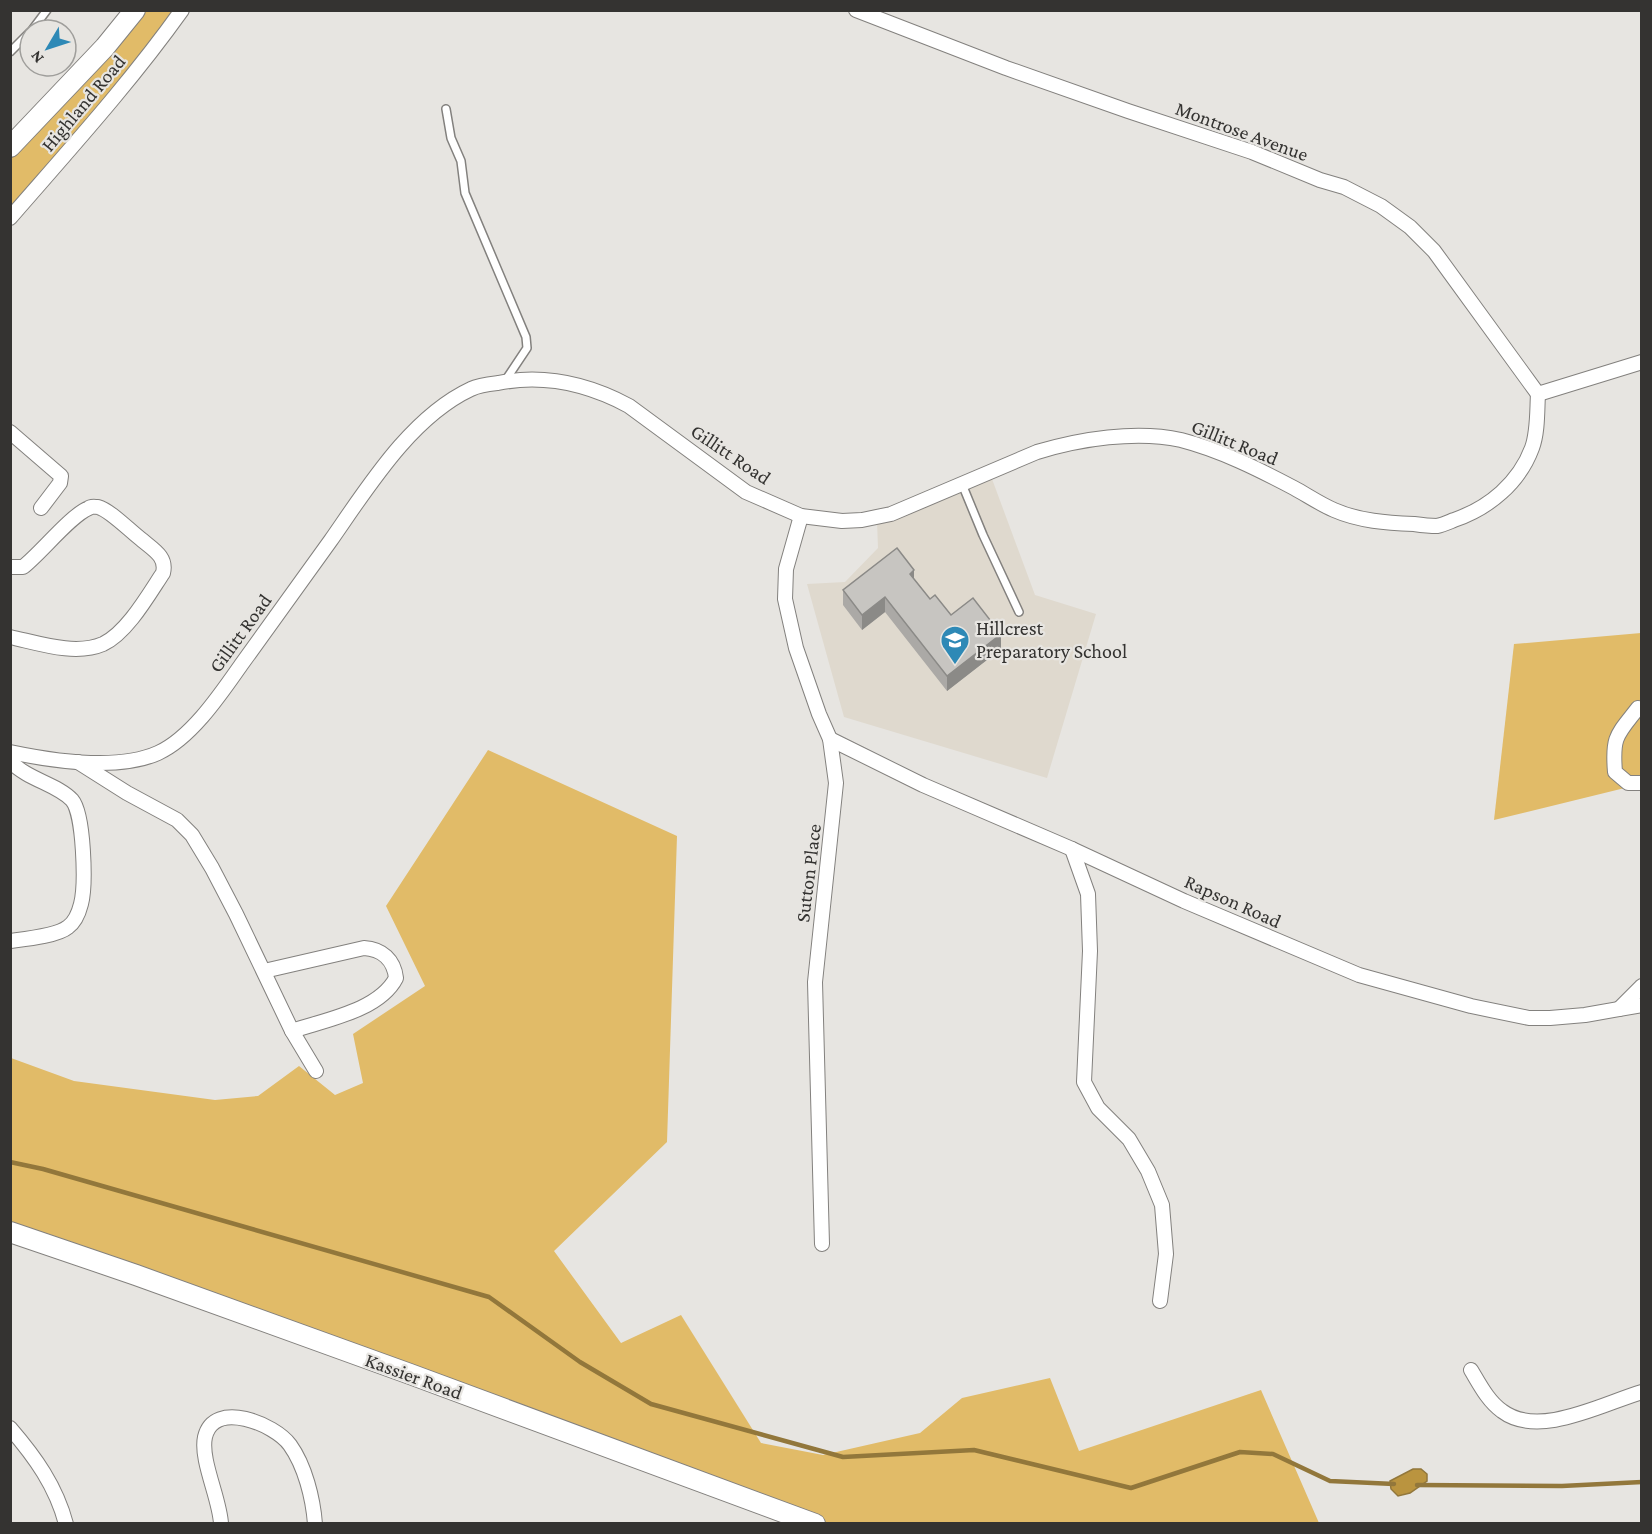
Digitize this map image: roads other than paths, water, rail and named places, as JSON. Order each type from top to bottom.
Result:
[{"type":"main road","points":[[10,147],[105,47],[135,10]]},
{"type":"main road","name":"Kassier Road","points":[[10,1232],[410,1374],[815,1524]]},
{"type":"street","name":"Highland Road","points":[[10,218],[85,132],[163,37],[182,10]]},
{"type":"street","name":"Montrose Avenue","points":[[856,10],[1017,72],[1252,152],[1320,180],[1344,187],[1381,206],[1410,227],[1434,250],[1538,393]]},
{"type":"street","points":[[1538,393],[1641,362]]},
{"type":"street","name":"Gillitt Road","points":[[10,752],[78,762],[129,762],[147,758],[167,748],[189,731],[234,676],[362,496],[412,433],[439,408],[472,388],[505,381],[533,380],[565,382],[610,396],[629,406],[746,492],[801,516],[842,521],[891,514],[1056,446],[1091,440],[1151,436],[1178,440],[1231,457],[1343,513],[1371,521],[1437,526],[1480,509],[1497,497],[1516,475],[1533,446],[1538,393]]},
{"type":"street","points":[[10,432],[60,473],[60,483],[41,508]]},
{"type":"street","points":[[10,567],[23,567],[70,522],[90,507],[95,507],[105,510],[153,549],[160,556],[164,567],[163,573],[140,607],[122,629],[104,643],[74,648],[10,637]]},
{"type":"street","name":"Sutton Place","points":[[801,516],[786,569],[785,599],[796,648],[830,739],[837,783],[815,982],[822,1244]]},
{"type":"street","points":[[1638,708],[1616,736],[1614,754],[1615,772],[1628,783],[1641,783]]},
{"type":"street","name":"Rapson Road","points":[[830,739],[923,785],[1072,849],[1184,901],[1359,975],[1528,1018],[1550,1018],[1641,1005]]},
{"type":"street","points":[[10,761],[27,775],[67,795],[76,806],[81,828],[82,868],[81,905],[76,918],[69,927],[50,934],[10,941]]},
{"type":"street","points":[[78,762],[127,793],[177,820],[192,835],[217,877],[292,1031],[316,1071]]},
{"type":"street","points":[[1072,849],[1088,894],[1090,951],[1084,1082],[1098,1108],[1129,1139],[1148,1171],[1162,1205],[1166,1254],[1160,1301]]},
{"type":"street","points":[[264,971],[364,948],[382,953],[394,967],[396,978],[387,992],[379,998],[359,1009],[292,1031]]},
{"type":"street","points":[[1619,1009],[1641,986]]},
{"type":"street","points":[[1472,1370],[1489,1398],[1502,1411],[1513,1418],[1527,1422],[1569,1416],[1641,1392]]},
{"type":"street","points":[[221,1524],[205,1440],[206,1433],[216,1422],[244,1418],[275,1430],[290,1444],[302,1467],[315,1524]]},
{"type":"street","points":[[10,1428],[32,1454],[54,1490],[66,1524]]},
{"type":"lane","points":[[446,109],[452,138],[461,161],[465,193],[526,338],[526,348],[505,381]]},
{"type":"lane","points":[[962,484],[1018,612]]},
{"type":"waterway","points":[[10,1162],[43,1169],[489,1297],[580,1362],[651,1404],[843,1457],[974,1450],[1131,1488],[1240,1452],[1273,1454],[1330,1481],[1394,1484]]},
{"type":"waterway","points":[[1417,1485],[1562,1486],[1642,1482]]},
{"type":"place","name":"Hillcrest Preparatory School","points":[[955,666]]}]
